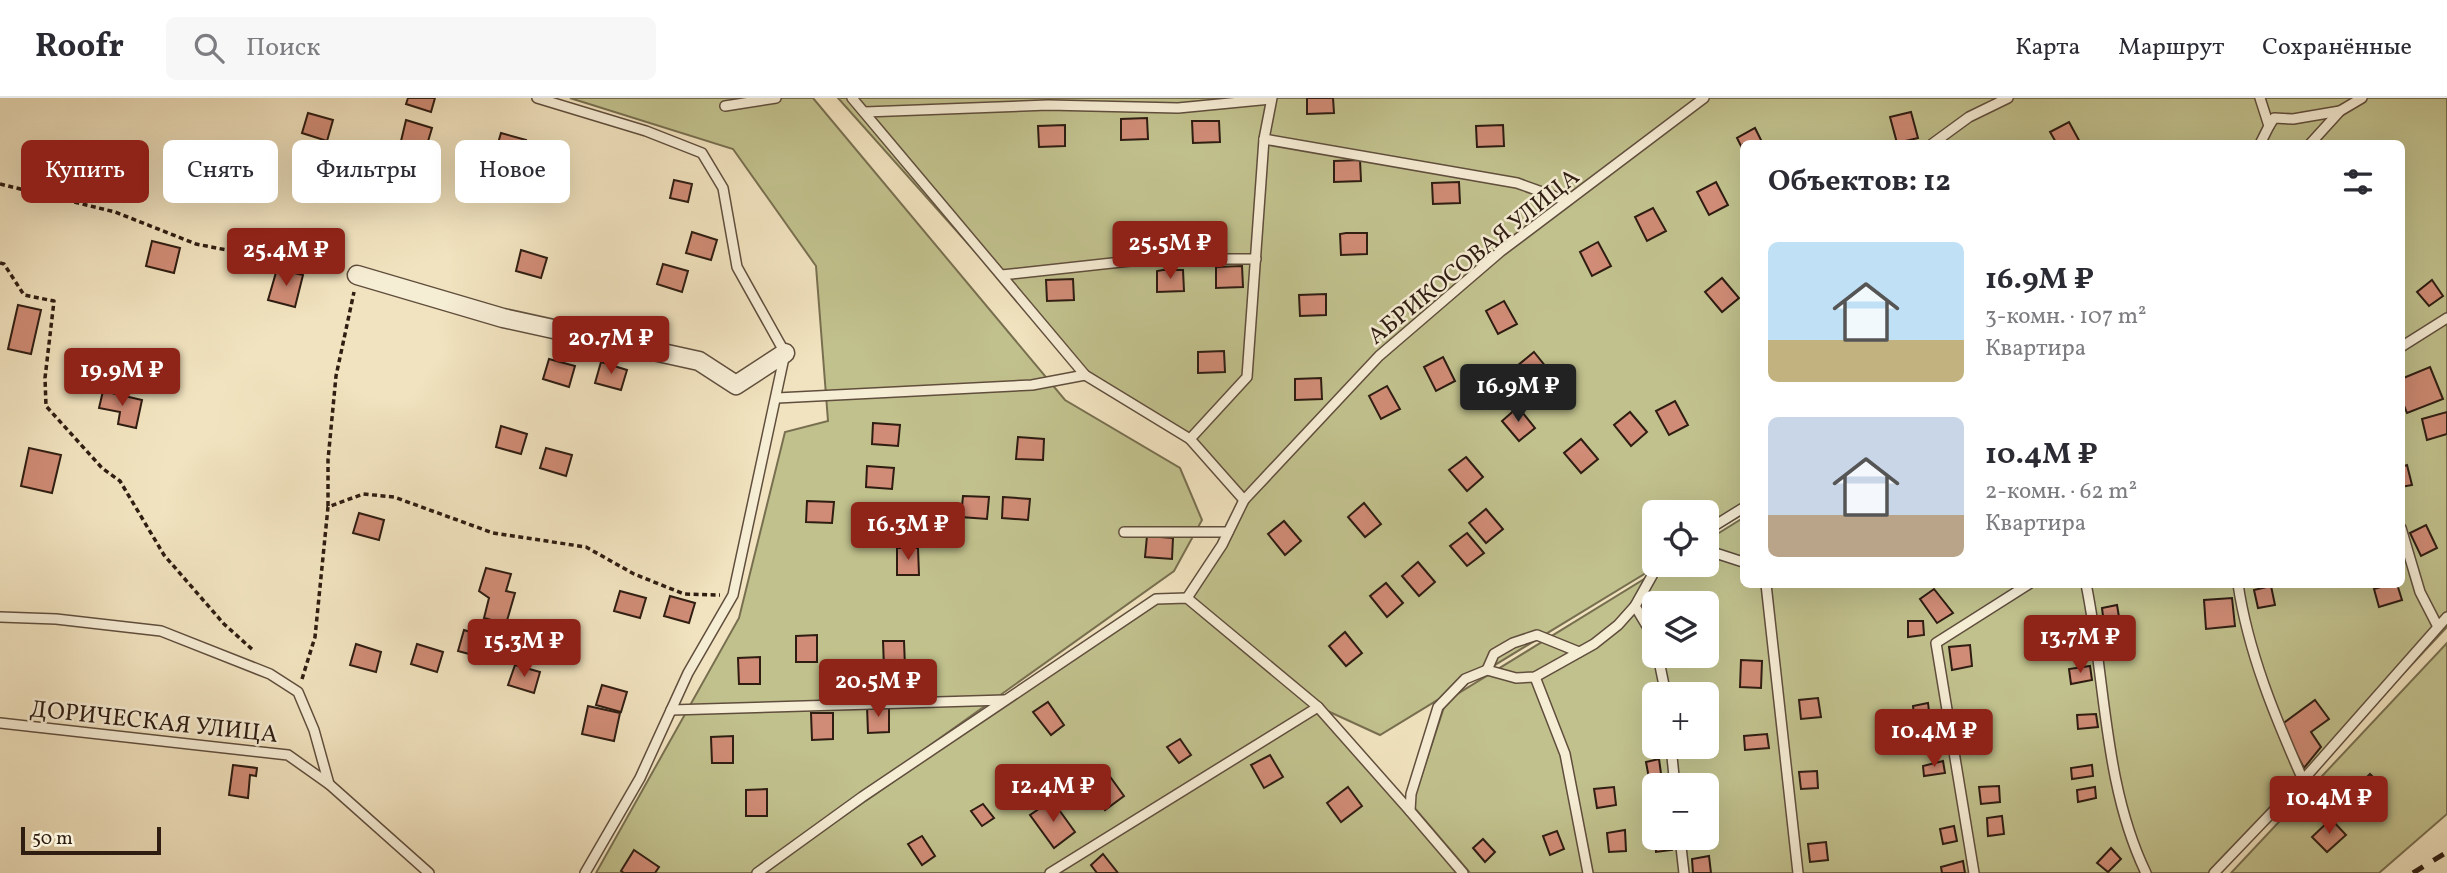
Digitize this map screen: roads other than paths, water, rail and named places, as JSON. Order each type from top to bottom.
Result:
[{"type":"street","points":[[357,275],[503,318],[699,361],[736,385],[786,353]]},
{"type":"lane","points":[[537,98],[646,131],[702,153],[723,188],[737,267],[786,353],[733,595],[688,673],[639,778],[585,873]]},
{"type":"lane","points":[[725,106],[776,98]]},
{"type":"lane","points":[[852,98],[1085,375],[1190,439],[1244,500]]},
{"type":"lane","points":[[865,112],[1048,105],[1178,108],[1272,98],[1264,139],[1247,377],[1190,439]]},
{"type":"lane","name":"АБРИКОСОВАЯ УЛИЦА","points":[[1186,598],[1228,532],[1244,500],[1379,356],[1500,252],[1704,98]]},
{"type":"lane","points":[[1937,140],[1969,117],[2008,98]]},
{"type":"lane","points":[[2260,98],[2269,126]]},
{"type":"lane","points":[[2314,140],[2340,111],[2362,98]]},
{"type":"lane","points":[[2262,140],[2274,118],[2292,119],[2340,111]]},
{"type":"lane","points":[[1264,139],[1517,183],[1567,201]]},
{"type":"lane","points":[[1002,275],[1149,259],[1256,260]]},
{"type":"lane","points":[[2405,344],[2447,318]]},
{"type":"lane","points":[[777,398],[1032,385],[1085,375]]},
{"type":"lane","points":[[1719,522],[1740,510]]},
{"type":"lane","points":[[1125,532],[1228,532]]},
{"type":"lane","points":[[2405,542],[2420,593],[2437,625]]},
{"type":"lane","points":[[1719,554],[1740,561]]},
{"type":"lane","points":[[1410,811],[1411,794],[1438,707],[1465,679],[1487,670],[1516,678],[1535,677],[1594,644],[1610,631],[1635,606],[1651,577]]},
{"type":"lane","points":[[1766,588],[1798,873]]},
{"type":"lane","points":[[1974,873],[1936,643],[2023,588]]},
{"type":"lane","points":[[2087,588],[2116,784],[2146,873]]},
{"type":"lane","points":[[2239,588],[2242,612],[2273,712],[2303,780]]},
{"type":"lane","points":[[757,873],[862,797],[1156,599],[1186,598],[1318,707],[1463,873]]},
{"type":"lane","points":[[1635,606],[1642,618]]},
{"type":"lane","points":[[0,617],[56,619],[162,631],[270,674],[298,692],[314,730],[329,784]]},
{"type":"lane","points":[[2214,873],[2303,780],[2437,625],[2447,617]]},
{"type":"lane","points":[[1487,670],[1494,654],[1513,643],[1538,635],[1579,652]]},
{"type":"lane","points":[[1535,677],[1565,754],[1588,873]]},
{"type":"lane","points":[[671,710],[1007,700]]},
{"type":"lane","points":[[1050,873],[1318,707]]},
{"type":"lane","name":"ДОРИЧЕСКАЯ УЛИЦА","points":[[0,723],[288,755],[329,784],[429,873]]},
{"type":"lane","points":[[1682,850],[1684,873]]},
{"type":"railway","points":[[2413,873],[2447,852]]}]
